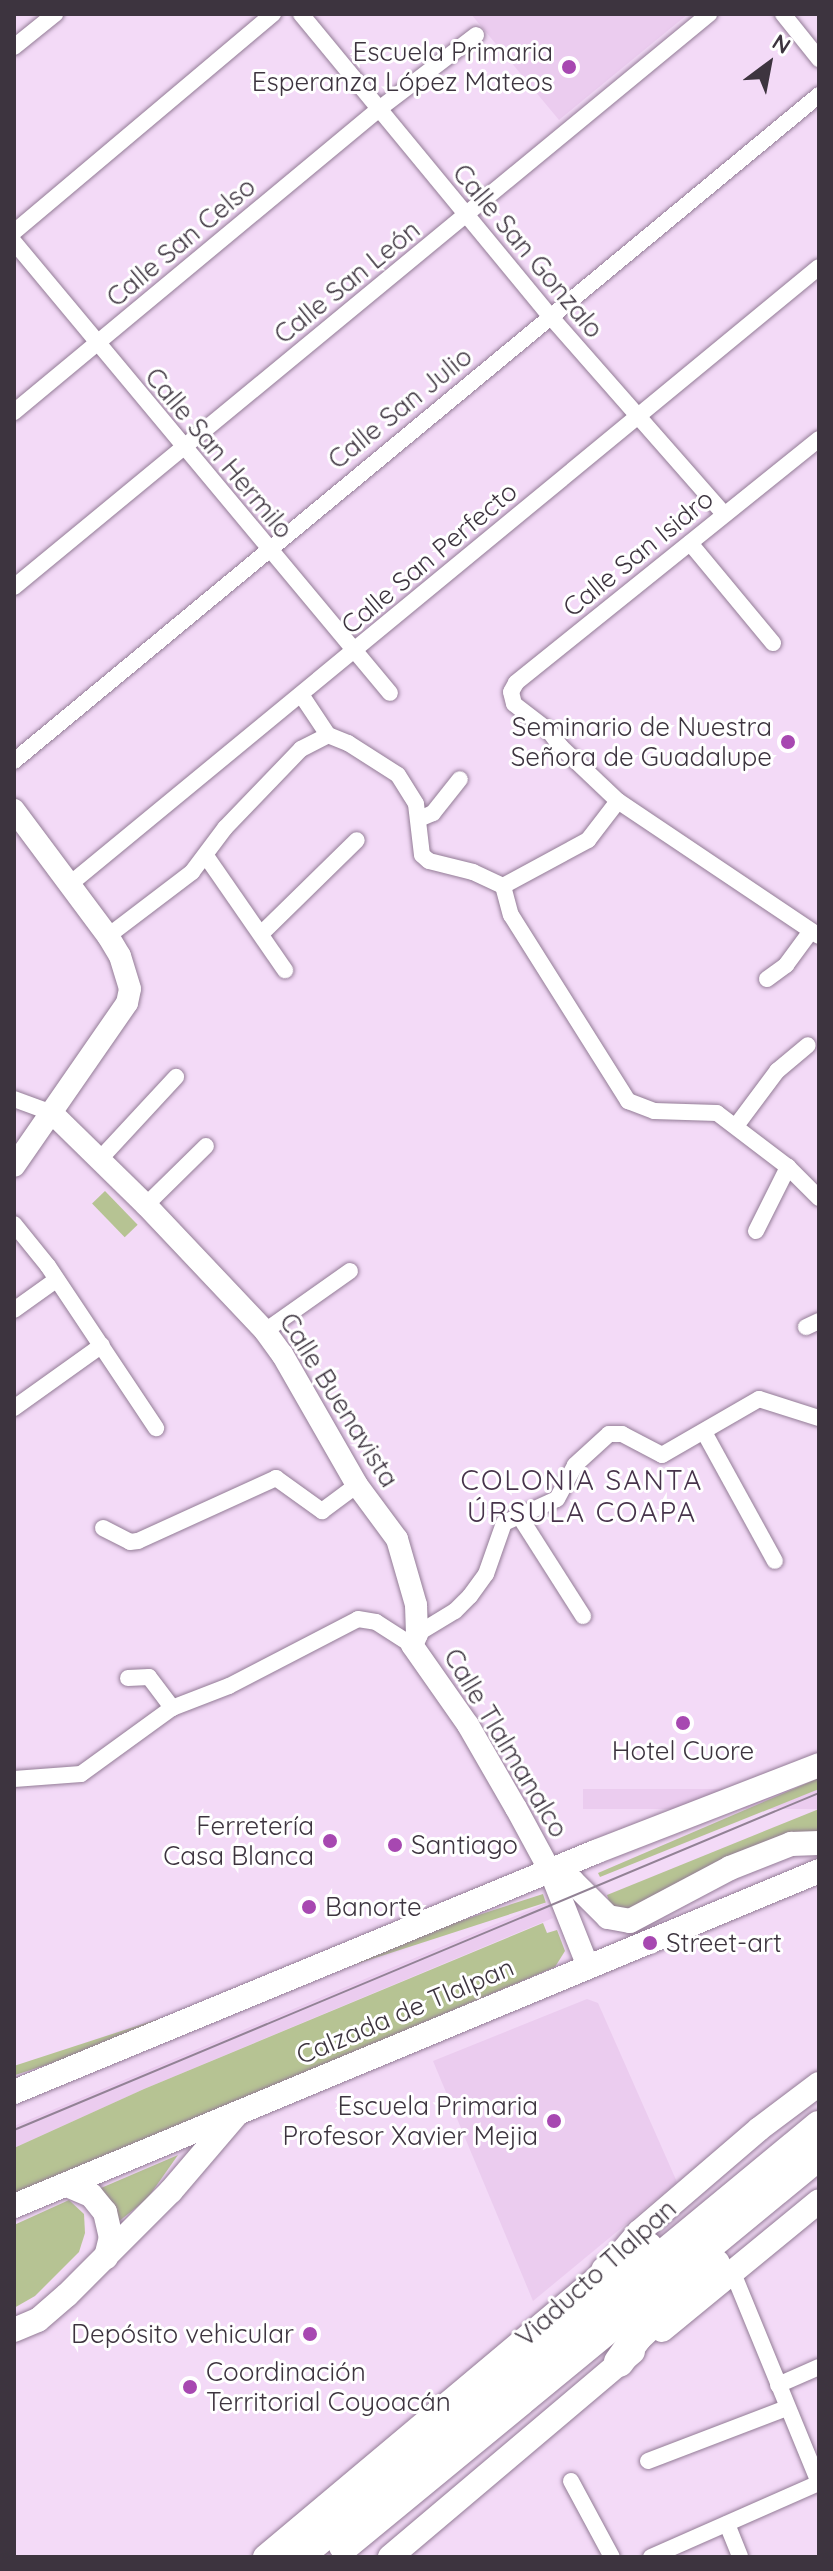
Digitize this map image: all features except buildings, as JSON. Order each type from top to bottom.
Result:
[{"type":"highway","name":"Viaducto Tlalpan","points":[[298,2557],[819,2126]]},
{"type":"highway","points":[[606,2271],[638,2255],[742,2172],[788,2152]]},
{"type":"highway","name":"Viaducto Tlalpan","points":[[330,2557],[819,2155]]},
{"type":"highway","points":[[619,2362],[637,2337],[703,2275],[819,2175]]},
{"type":"main road","points":[[14,2092],[550,1871],[819,1765]]},
{"type":"main road","points":[[550,1871],[575,1884],[608,1917],[630,1921],[730,1868],[791,1844],[819,1843]]},
{"type":"main road","name":"Calzada de Tlalpan","points":[[14,2206],[587,1964],[819,1871]]},
{"type":"main road","name":"Viaducto Tlalpan","points":[[265,2557],[606,2271],[639,2232],[759,2129],[819,2084]]},
{"type":"main road","points":[[14,2330],[46,2314],[106,2257],[171,2191],[239,2111]]},
{"type":"main road","points":[[67,2185],[91,2195],[105,2212],[111,2237],[106,2257]]},
{"type":"main road","points":[[390,2557],[619,2362],[819,2201]]},
{"type":"street","points":[[14,47],[55,14]]},
{"type":"street","points":[[14,232],[273,14]]},
{"type":"street","name":"Calle San Gonzalo","points":[[301,14],[550,316],[724,514]]},
{"type":"street","name":"Calle San León","points":[[14,587],[709,14]]},
{"type":"street","points":[[783,14],[819,59]]},
{"type":"street","name":"Calle San Celso","points":[[14,412],[379,109],[476,35]]},
{"type":"street","name":"Calle San Julio","points":[[14,761],[819,95]]},
{"type":"street","name":"Calle San Hermilo","points":[[14,242],[182,448],[390,693]]},
{"type":"street","name":"Calle San Perfecto","points":[[70,884],[302,696],[819,267]]},
{"type":"street","name":"Calle San Isidro","points":[[618,801],[561,747],[549,731],[514,704],[511,692],[516,683],[818,441]]},
{"type":"street","points":[[690,543],[773,643]]},
{"type":"street","points":[[302,696],[328,735],[348,743],[398,775],[412,797],[419,819],[422,855],[429,861],[473,872],[503,886],[511,915],[620,1092],[639,1108],[654,1111],[706,1110],[736,1126],[788,1167],[819,1198]]},
{"type":"street","points":[[108,936],[192,872],[225,828],[301,749],[328,735]]},
{"type":"street","points":[[419,819],[433,813],[460,779]]},
{"type":"street","points":[[503,886],[576,849],[597,830],[618,801],[815,933],[786,965],[767,979]]},
{"type":"street","points":[[14,810],[108,936],[127,974],[127,1003],[14,1166]]},
{"type":"street","points":[[261,934],[357,840]]},
{"type":"street","points":[[206,856],[285,970]]},
{"type":"street","points":[[736,1126],[777,1071],[808,1045]]},
{"type":"street","points":[[100,1159],[176,1077]]},
{"type":"street","points":[[14,1099],[52,1113]]},
{"type":"street","name":"Calle Buenavista","points":[[52,1113],[146,1205],[265,1331],[357,1485],[397,1539],[416,1605],[415,1640]]},
{"type":"street","points":[[146,1205],[206,1146]]},
{"type":"street","points":[[756,1231],[788,1167]]},
{"type":"street","points":[[14,1224],[102,1345],[156,1428]]},
{"type":"street","points":[[265,1331],[350,1271]]},
{"type":"street","points":[[14,1310],[56,1280]]},
{"type":"street","points":[[14,1408],[102,1345]]},
{"type":"street","points":[[14,1779],[81,1774],[172,1708],[229,1686],[358,1619],[376,1622],[415,1640],[470,1596],[486,1574],[501,1528],[518,1514],[557,1499],[575,1465],[609,1434],[622,1434],[662,1455],[759,1399],[819,1418]]},
{"type":"street","points":[[704,1432],[775,1561]]},
{"type":"street","points":[[103,1528],[130,1542],[138,1541],[276,1478],[327,1511],[357,1485]]},
{"type":"street","points":[[518,1514],[583,1616]]},
{"type":"street","name":"Calle Tlalmanalco","points":[[415,1640],[468,1725],[550,1871],[587,1964]]},
{"type":"street","points":[[128,1678],[149,1677],[172,1708]]},
{"type":"street","points":[[651,2557],[819,2483],[733,2273]]},
{"type":"street","points":[[778,2385],[819,2367]]},
{"type":"street","points":[[648,2461],[787,2408]]},
{"type":"street","points":[[571,2481],[612,2557]]},
{"type":"street","points":[[727,2524],[740,2557]]},
{"type":"shaded area","name":"Escuela Primaria Esperanza López Mateos","points":[[471,14],[688,14],[559,120]]},
{"type":"shaded area","points":[[583,1789],[819,1789],[819,1809],[583,1809]]},
{"type":"shaded area","points":[[546,1903],[553,1918],[144,2089],[14,2148],[14,2126]]},
{"type":"shaded area","name":"Escuela Primaria Profesor Xavier Mejia","points":[[587,1999],[598,2003],[677,2182],[533,2301],[433,2061]]},
{"type":"green space","points":[[105,1191],[138,1225],[125,1237],[92,1204]]},
{"type":"green space","points":[[819,1778],[819,1789],[600,1877],[598,1873]]},
{"type":"green space","points":[[819,1809],[819,1837],[633,1913],[611,1907],[607,1895]]},
{"type":"green space","points":[[543,1894],[546,1903],[14,2075],[14,2066]]},
{"type":"green space","points":[[543,1923],[547,1933],[557,1930],[565,1951],[555,1967],[14,2196],[14,2148],[144,2089]]},
{"type":"green space","points":[[178,2155],[147,2199],[118,2222],[101,2188]]},
{"type":"green space","points":[[69,2200],[84,2214],[85,2233],[79,2252],[35,2296],[14,2308],[14,2225]]},
{"type":"tram line","points":[[14,2130],[819,1793]]},
{"type":"place","name":"Escuela Primaria Esperanza López Mateos","points":[[569,67]]},
{"type":"place","name":"Seminario de Nuestra Señora de Guadalupe","points":[[788,742]]},
{"type":"place","name":"Hotel Cuore","points":[[683,1723]]},
{"type":"place","name":"Ferretería Casa Blanca","points":[[330,1841]]},
{"type":"place","name":"Santiago","points":[[395,1845]]},
{"type":"place","name":"Banorte","points":[[309,1907]]},
{"type":"place","name":"Street-art","points":[[650,1943]]},
{"type":"place","name":"Escuela Primaria Profesor Xavier Mejia","points":[[554,2121]]},
{"type":"place","name":"Depósito vehicular","points":[[310,2334]]},
{"type":"place","name":"Coordinación Territorial Coyoacán","points":[[190,2387]]},
{"type":"district","name":"COLONIA SANTA ÚRSULA COAPA","points":[[582,1496]]}]
